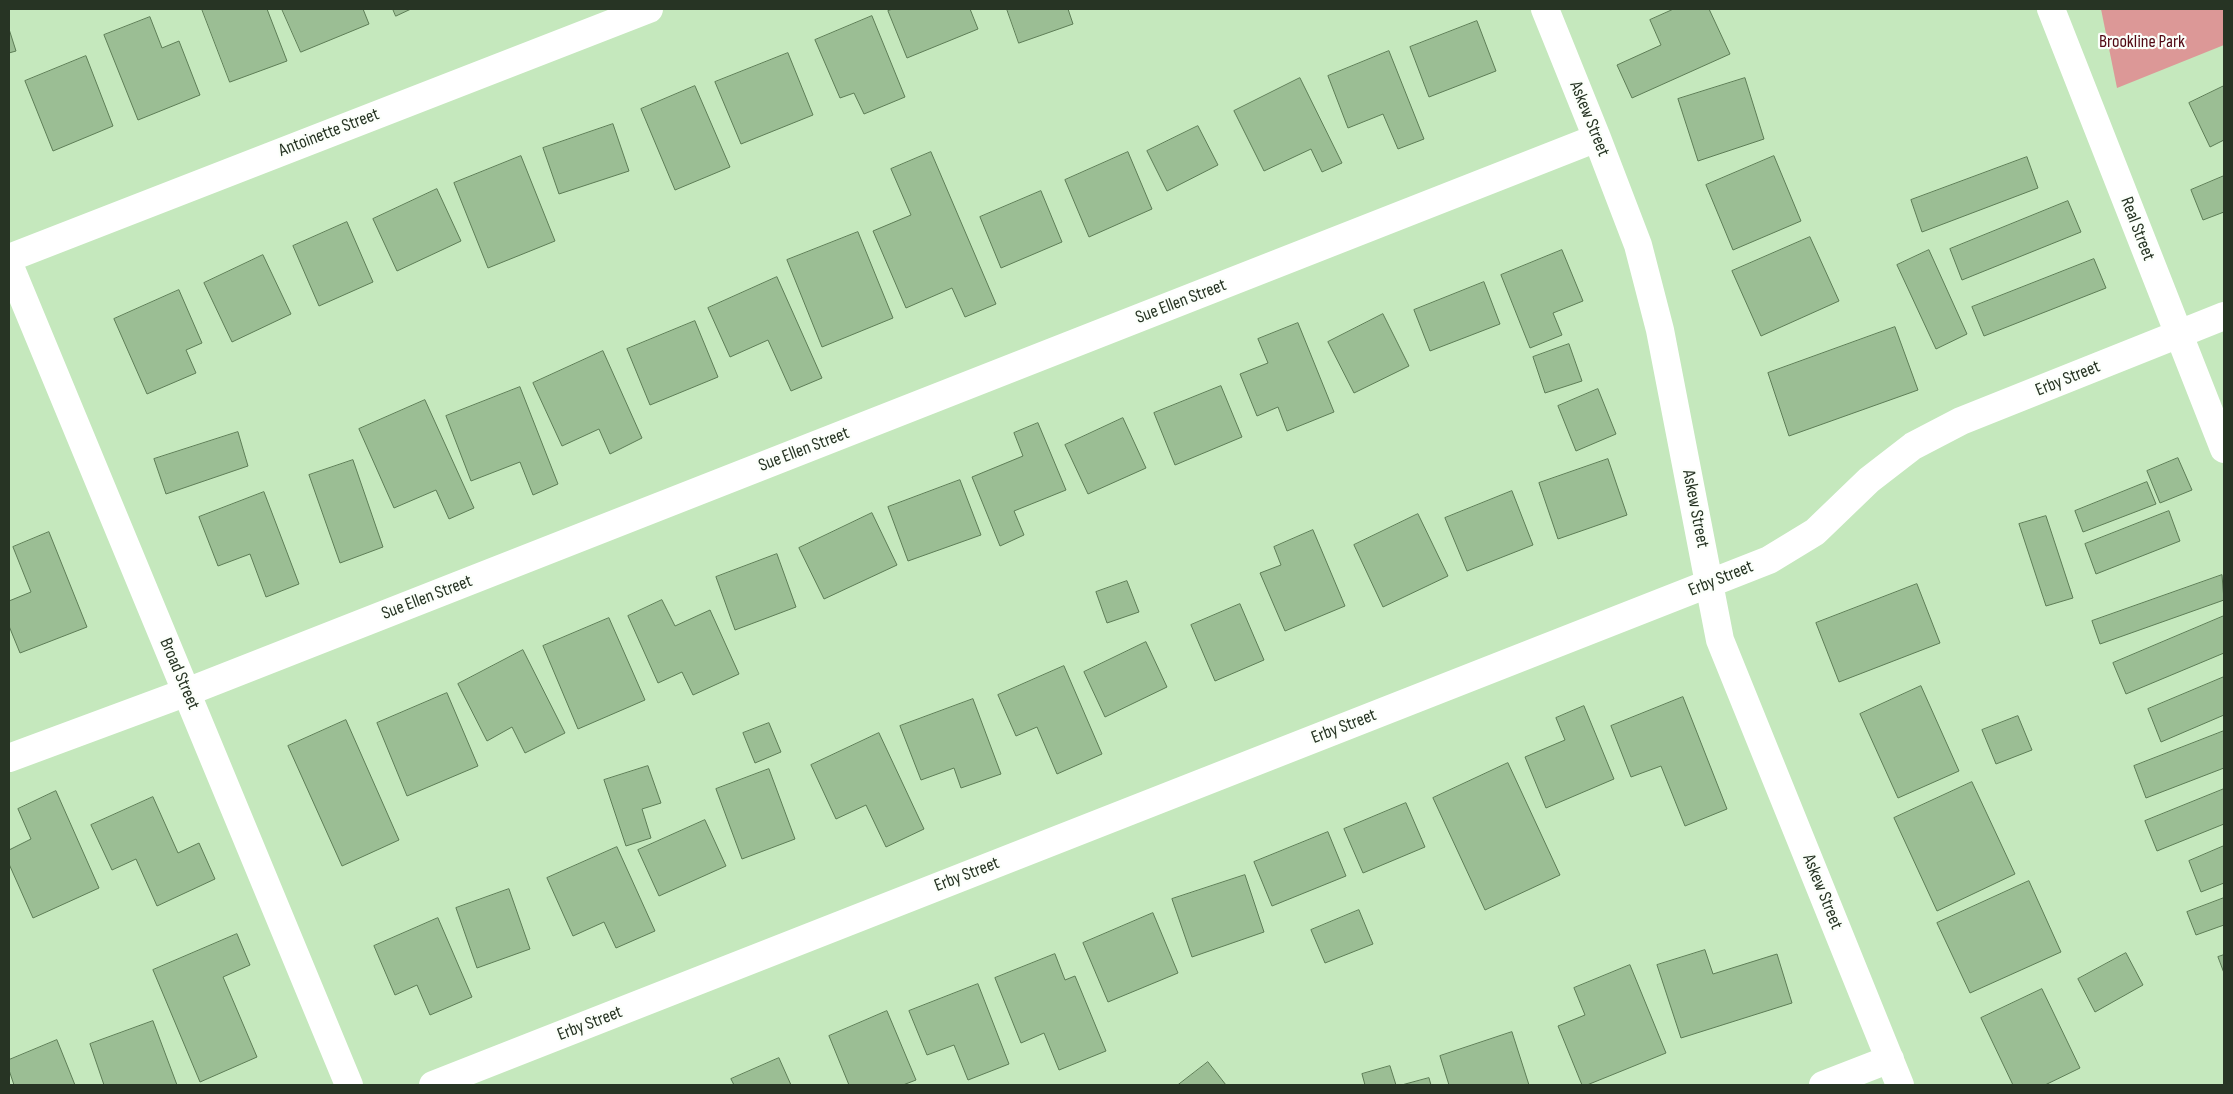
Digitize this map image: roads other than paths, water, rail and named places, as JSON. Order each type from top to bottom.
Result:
[{"type":"street","name":"Antoinette Street","points":[[9,258],[649,9]]},
{"type":"street","name":"Askew Street","points":[[1545,9],[1638,245],[1660,330],[1720,640],[1900,1085]]},
{"type":"street","name":"Real Street","points":[[2051,9],[2224,449]]},
{"type":"street","name":"Sue Ellen Street","points":[[9,758],[187,692],[1597,138]]},
{"type":"street","name":"Broad Street","points":[[9,264],[349,1085]]},
{"type":"street","name":"Erby Street","points":[[433,1085],[1769,560],[1815,532],[1869,480],[1913,446],[1961,421],[2224,316]]},
{"type":"street","points":[[1823,1085],[1890,1059]]},
{"type":"park label","name":"Brookline Park","points":[[2142,42]]}]
